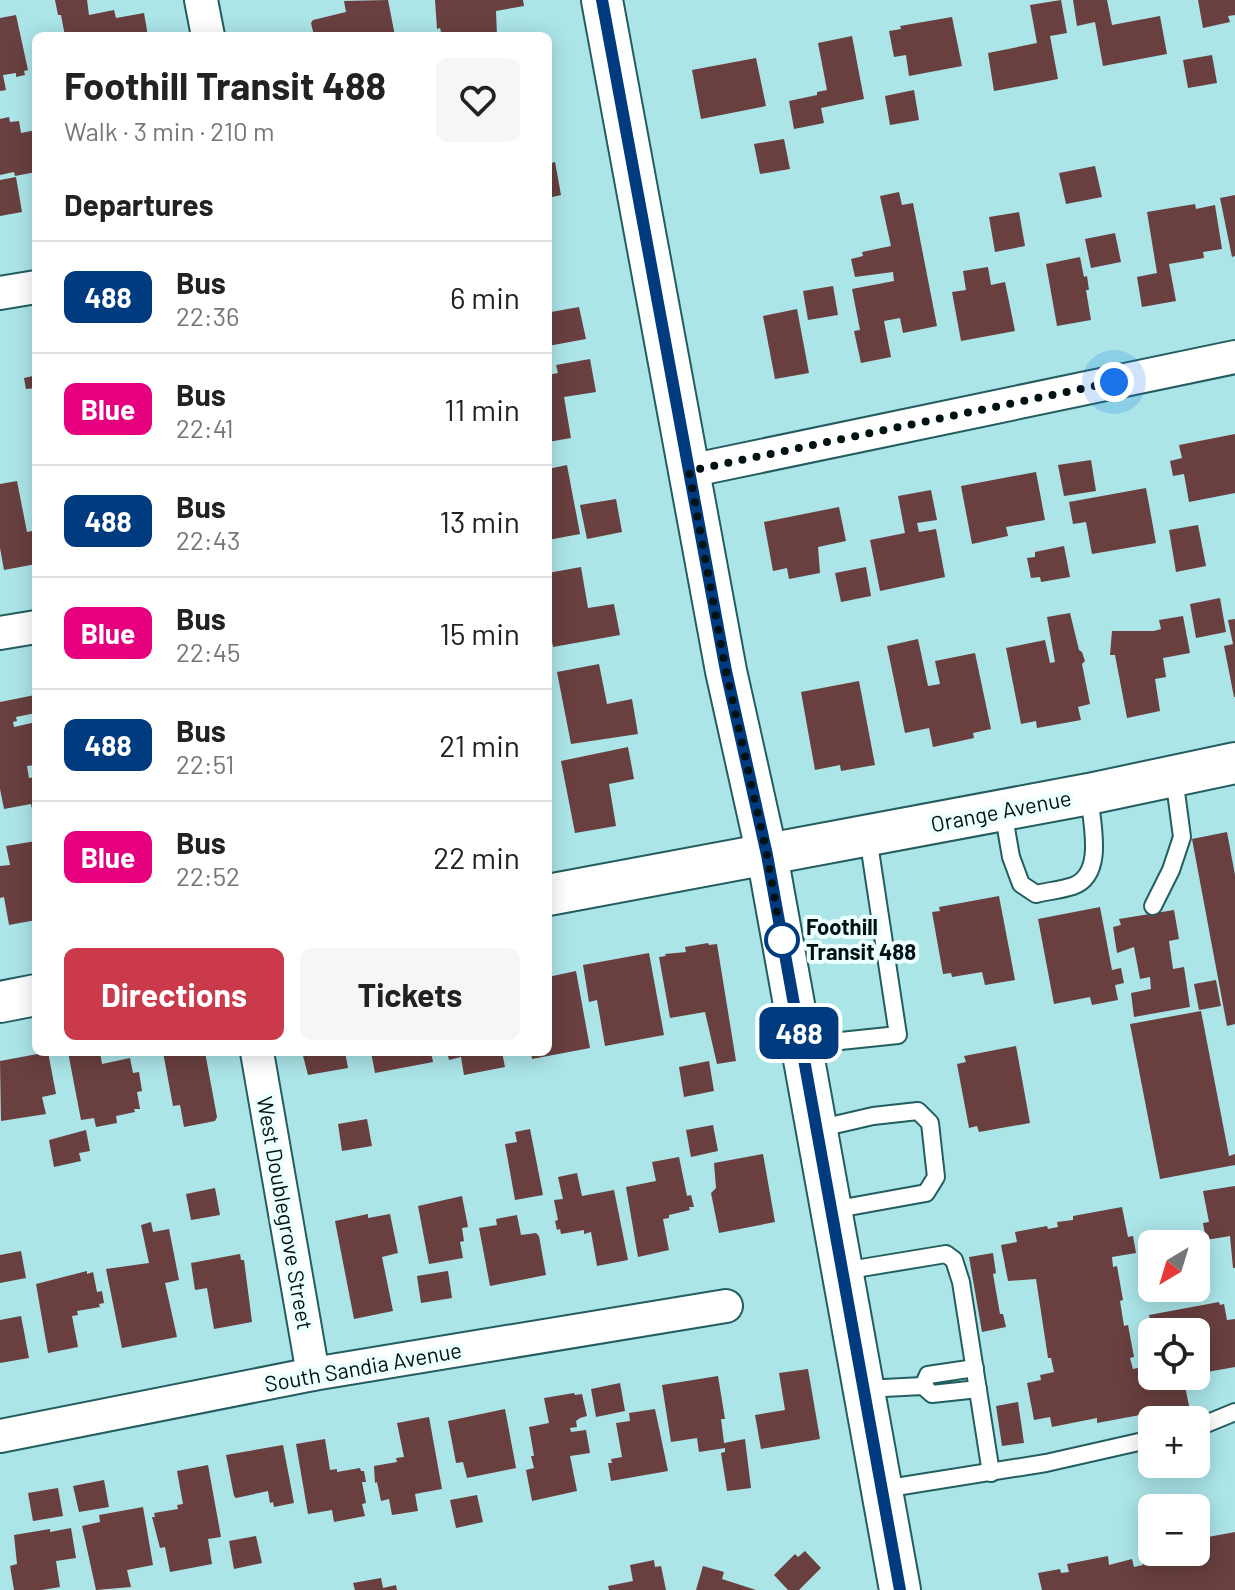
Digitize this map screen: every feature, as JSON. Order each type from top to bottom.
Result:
[{"type":"street","points":[[201,0],[207,32]]},
{"type":"street","points":[[602,0],[726,671],[767,855],[900,1590]]},
{"type":"street","points":[[0,293],[32,288]]},
{"type":"street","points":[[689,471],[1235,357]]},
{"type":"street","points":[[0,633],[32,628]]},
{"type":"street","name":"Orange Avenue","points":[[552,894],[868,837],[1235,763]]},
{"type":"street","points":[[0,1002],[32,996]]},
{"type":"street","name":"West Doublegrove Street","points":[[258,1056],[313,1374]]},
{"type":"street","name":"South Sandia Avenue","points":[[0,1436],[313,1374],[726,1306]]},
{"type":"lane","points":[[1153,906],[1171,870],[1182,837],[1174,777]]},
{"type":"lane","points":[[1003,811],[1011,857],[1021,884],[1036,894],[1076,885],[1092,869],[1094,845],[1089,794]]},
{"type":"lane","points":[[802,1045],[898,1035],[868,837]]},
{"type":"lane","points":[[817,1129],[873,1116],[918,1111],[930,1123],[936,1177],[926,1193],[832,1210]]},
{"type":"lane","points":[[843,1271],[946,1254],[954,1260],[959,1271],[991,1473]]},
{"type":"lane","points":[[923,1386],[928,1375],[975,1368]]},
{"type":"lane","points":[[863,1389],[923,1386],[932,1394],[978,1389]]},
{"type":"lane","points":[[1210,1422],[1235,1412]]},
{"type":"lane","points":[[883,1489],[991,1473],[1138,1442]]},
{"type":"building","points":[[55,0],[87,0],[89,15],[114,10],[116,18],[144,13],[147,32],[64,32],[61,15],[58,15]]},
{"type":"building","points":[[388,0],[394,32],[313,32],[313,20],[346,12],[344,1]]},
{"type":"building","points":[[435,0],[523,0],[524,6],[496,11],[497,32],[441,32],[440,28],[437,29]]},
{"type":"building","points":[[1061,0],[1067,33],[1050,36],[1058,79],[994,91],[988,53],[1037,43],[1030,5]]},
{"type":"building","points":[[1073,0],[1107,0],[1112,25],[1160,16],[1167,54],[1103,66],[1095,22],[1077,26]]},
{"type":"building","points":[[1198,0],[1235,0],[1235,15],[1228,16],[1230,22],[1203,28]]},
{"type":"building","points":[[16,15],[28,70],[24,71],[25,75],[16,77],[16,73],[3,75],[6,90],[0,91],[0,18]]},
{"type":"building","points":[[952,17],[962,66],[909,76],[906,55],[894,57],[889,31],[901,29],[900,26]]},
{"type":"building","points":[[852,36],[864,99],[821,108],[824,123],[794,129],[789,101],[827,90],[818,43]]},
{"type":"building","points":[[1212,55],[1217,83],[1188,88],[1183,60]]},
{"type":"building","points":[[756,58],[766,106],[701,119],[692,70]]},
{"type":"building","points":[[914,90],[919,120],[890,125],[885,96]]},
{"type":"building","points":[[9,117],[10,122],[19,121],[21,133],[32,131],[32,173],[0,175],[0,119]]},
{"type":"building","points":[[784,139],[790,169],[760,174],[754,144]]},
{"type":"building","points":[[555,162],[561,195],[552,197],[552,163]]},
{"type":"building","points":[[1095,166],[1102,197],[1066,204],[1059,173]]},
{"type":"building","points":[[16,177],[22,212],[0,216],[0,180]]},
{"type":"building","points":[[899,192],[902,205],[913,203],[937,326],[903,333],[900,318],[884,321],[891,357],[861,363],[854,331],[860,330],[852,289],[894,281],[893,272],[855,277],[851,259],[863,256],[862,252],[891,246],[880,196]]},
{"type":"building","points":[[1235,195],[1235,256],[1232,257],[1220,198]]},
{"type":"building","points":[[1195,204],[1196,209],[1215,205],[1222,249],[1203,252],[1204,258],[1169,264],[1176,301],[1142,307],[1137,277],[1157,273],[1147,212]]},
{"type":"building","points":[[1019,212],[1025,246],[995,252],[989,217]]},
{"type":"building","points":[[1115,233],[1121,262],[1091,268],[1085,239]]},
{"type":"building","points":[[1080,257],[1084,277],[1087,276],[1091,320],[1057,326],[1046,264]]},
{"type":"building","points":[[988,267],[991,285],[1005,282],[1015,331],[961,341],[952,292],[966,290],[963,271]]},
{"type":"building","points":[[833,286],[838,315],[808,320],[803,291]]},
{"type":"building","points":[[579,307],[586,339],[552,345],[552,312]]},
{"type":"building","points":[[797,309],[809,373],[775,379],[763,316]]},
{"type":"building","points":[[590,359],[596,392],[564,397],[571,438],[552,441],[552,374],[558,373],[556,365]]},
{"type":"building","points":[[32,376],[32,388],[26,389],[24,378]]},
{"type":"building","points":[[1235,434],[1235,493],[1189,502],[1184,474],[1173,476],[1170,461],[1182,458],[1179,445]]},
{"type":"building","points":[[1091,460],[1096,491],[1064,496],[1058,465]]},
{"type":"building","points":[[567,465],[580,534],[552,539],[552,468]]},
{"type":"building","points":[[1036,472],[1045,520],[1006,527],[1008,536],[972,544],[961,486]]},
{"type":"building","points":[[17,481],[27,532],[32,531],[32,565],[4,570],[0,548],[0,484]]},
{"type":"building","points":[[1146,488],[1156,543],[1092,554],[1086,522],[1073,524],[1069,502]]},
{"type":"building","points":[[931,490],[937,520],[917,523],[919,532],[936,529],[945,577],[880,591],[870,540],[905,533],[898,496]]},
{"type":"building","points":[[616,499],[622,532],[587,539],[580,505]]},
{"type":"building","points":[[839,507],[846,541],[818,547],[820,573],[789,579],[787,568],[773,571],[764,522]]},
{"type":"building","points":[[1198,525],[1206,566],[1176,572],[1169,530]]},
{"type":"building","points":[[1064,546],[1070,577],[1041,582],[1040,577],[1031,578],[1027,558],[1035,557],[1035,552]]},
{"type":"building","points":[[581,567],[588,608],[614,604],[620,635],[553,647],[552,572]]},
{"type":"building","points":[[866,567],[871,596],[841,602],[835,573]]},
{"type":"building","points":[[1220,598],[1226,632],[1196,638],[1190,604]]},
{"type":"building","points":[[1070,613],[1079,650],[1085,661],[1082,664],[1090,704],[1078,707],[1081,720],[1037,728],[1036,721],[1021,724],[1006,648],[1045,640],[1050,663],[1055,662],[1047,617]]},
{"type":"building","points":[[1183,616],[1190,653],[1163,658],[1166,677],[1155,679],[1160,711],[1127,718],[1115,655],[1110,655],[1112,631],[1154,631],[1161,629],[1159,620]]},
{"type":"building","points":[[1235,619],[1234,697],[1224,646],[1233,644],[1228,620]]},
{"type":"building","points":[[918,639],[928,686],[940,684],[935,661],[975,653],[991,729],[973,733],[974,738],[933,747],[929,728],[905,733],[887,646]]},
{"type":"building","points":[[599,664],[607,704],[632,699],[638,734],[571,744],[557,672]]},
{"type":"building","points":[[859,681],[875,765],[841,771],[840,765],[815,770],[801,692]]},
{"type":"building","points":[[32,696],[32,714],[16,717],[17,721],[13,722],[14,727],[32,723],[32,765],[27,766],[29,778],[32,778],[32,809],[31,804],[4,809],[0,789],[0,702]]},
{"type":"building","points":[[628,747],[634,779],[609,784],[616,826],[575,833],[561,761]]},
{"type":"building","points":[[1227,832],[1235,875],[1235,1024],[1227,1026],[1192,839]]},
{"type":"building","points":[[32,842],[32,921],[9,925],[4,897],[0,898],[0,866],[10,865],[6,846]]},
{"type":"building","points":[[999,896],[1015,980],[985,985],[982,972],[952,977],[951,973],[943,974],[932,912],[940,911],[939,907]]},
{"type":"building","points":[[1100,907],[1112,970],[1121,968],[1124,983],[1115,985],[1118,1000],[1092,1005],[1090,997],[1054,1004],[1038,919]]},
{"type":"building","points":[[1174,910],[1179,939],[1169,941],[1173,969],[1184,967],[1190,1007],[1134,1017],[1131,993],[1151,989],[1150,977],[1140,979],[1134,947],[1117,953],[1113,927],[1121,925],[1119,919]]},
{"type":"building","points":[[717,944],[736,1061],[717,1064],[705,1012],[670,1018],[659,957],[686,952],[685,947]]},
{"type":"building","points":[[649,953],[664,1035],[605,1046],[597,1000],[589,1002],[583,965]]},
{"type":"building","points":[[576,971],[590,1048],[552,1055],[552,976]]},
{"type":"building","points":[[1216,980],[1221,1006],[1199,1010],[1194,984]]},
{"type":"building","points":[[1201,1011],[1229,1156],[1235,1154],[1235,1165],[1160,1179],[1130,1024]]},
{"type":"building","points":[[1016,1046],[1030,1123],[979,1132],[977,1126],[969,1128],[957,1064],[966,1062],[964,1056]]},
{"type":"building","points":[[32,1055],[49,1056],[56,1094],[42,1097],[46,1114],[1,1121],[0,1061]]},
{"type":"building","points":[[69,1056],[101,1056],[102,1064],[130,1058],[133,1073],[139,1072],[142,1091],[137,1092],[140,1109],[116,1116],[117,1123],[96,1127],[94,1118],[81,1120]]},
{"type":"building","points":[[164,1056],[206,1056],[217,1117],[215,1121],[184,1127],[180,1105],[173,1106]]},
{"type":"building","points":[[303,1056],[346,1056],[348,1068],[308,1075]]},
{"type":"building","points":[[372,1056],[432,1056],[433,1062],[375,1073]]},
{"type":"building","points":[[448,1056],[503,1056],[505,1067],[464,1075],[461,1057],[449,1060]]},
{"type":"building","points":[[709,1061],[714,1091],[684,1097],[679,1067]]},
{"type":"building","points":[[367,1119],[372,1146],[342,1151],[338,1124]]},
{"type":"building","points":[[713,1125],[718,1151],[691,1157],[686,1130]]},
{"type":"building","points":[[530,1129],[543,1195],[515,1200],[505,1144],[517,1142],[515,1132]]},
{"type":"building","points":[[86,1130],[90,1151],[79,1153],[81,1161],[54,1167],[49,1140]]},
{"type":"building","points":[[763,1154],[775,1222],[719,1233],[711,1193],[716,1188],[714,1163]]},
{"type":"building","points":[[679,1157],[687,1196],[691,1195],[694,1207],[663,1219],[669,1250],[638,1257],[626,1187],[656,1181],[652,1162]]},
{"type":"building","points":[[577,1173],[582,1196],[614,1190],[628,1260],[597,1266],[591,1232],[584,1234],[584,1230],[561,1234],[560,1229],[557,1230],[554,1200],[563,1199],[558,1177]]},
{"type":"building","points":[[1235,1186],[1235,1268],[1230,1236],[1210,1239],[1210,1230],[1204,1230],[1203,1223],[1209,1222],[1203,1191]]},
{"type":"building","points":[[215,1188],[220,1215],[191,1220],[186,1194]]},
{"type":"building","points":[[462,1196],[468,1227],[462,1228],[464,1241],[460,1242],[463,1258],[429,1264],[418,1206]]},
{"type":"building","points":[[1122,1207],[1128,1237],[1133,1236],[1136,1253],[1112,1257],[1113,1267],[1117,1266],[1123,1300],[1120,1301],[1124,1326],[1128,1325],[1134,1357],[1130,1358],[1133,1369],[1138,1368],[1138,1390],[1186,1390],[1189,1406],[1138,1406],[1138,1415],[1097,1423],[1097,1418],[1052,1427],[1050,1417],[1034,1420],[1027,1383],[1041,1380],[1040,1375],[1054,1372],[1051,1358],[1048,1358],[1036,1279],[1008,1281],[1001,1245],[1017,1242],[1015,1232],[1058,1227],[1057,1222],[1073,1220],[1073,1216]]},
{"type":"building","points":[[368,1214],[368,1218],[390,1214],[398,1253],[382,1257],[393,1311],[354,1319],[335,1221]]},
{"type":"building","points":[[517,1215],[521,1235],[536,1233],[539,1236],[546,1275],[490,1286],[479,1228],[497,1225],[496,1219]]},
{"type":"building","points":[[151,1222],[153,1232],[169,1229],[179,1280],[165,1283],[177,1337],[122,1348],[106,1269],[149,1263],[141,1225]]},
{"type":"building","points":[[21,1251],[26,1278],[0,1283],[0,1255]]},
{"type":"building","points":[[993,1253],[1000,1314],[1003,1314],[1006,1327],[982,1332],[969,1257]]},
{"type":"building","points":[[240,1254],[241,1260],[244,1260],[252,1322],[214,1329],[207,1288],[195,1290],[191,1263]]},
{"type":"building","points":[[87,1271],[87,1274],[93,1272],[97,1292],[102,1291],[104,1303],[99,1304],[100,1307],[77,1311],[78,1315],[72,1316],[78,1347],[48,1353],[36,1284]]},
{"type":"building","points":[[448,1271],[452,1298],[421,1303],[417,1276]]},
{"type":"building","points":[[1219,1302],[1220,1305],[1224,1304],[1227,1320],[1235,1319],[1235,1367],[1210,1371],[1210,1318],[1150,1318],[1149,1315]]},
{"type":"building","points":[[21,1316],[29,1358],[0,1363],[0,1320]]},
{"type":"building","points":[[808,1369],[820,1439],[761,1449],[755,1415],[785,1410],[779,1373]]},
{"type":"building","points":[[718,1376],[725,1419],[721,1419],[724,1443],[745,1439],[751,1488],[727,1491],[721,1453],[725,1452],[725,1448],[699,1452],[697,1438],[671,1442],[662,1385]]},
{"type":"building","points":[[620,1383],[625,1411],[596,1417],[591,1389]]},
{"type":"building","points":[[582,1394],[587,1416],[576,1421],[577,1427],[570,1428],[571,1432],[586,1430],[590,1453],[570,1456],[577,1491],[532,1501],[526,1470],[534,1468],[529,1427],[549,1423],[544,1398]]},
{"type":"building","points":[[1018,1402],[1024,1443],[1002,1446],[996,1406]]},
{"type":"building","points":[[505,1409],[516,1468],[467,1478],[463,1462],[456,1463],[448,1421]]},
{"type":"building","points":[[655,1409],[668,1471],[611,1481],[608,1463],[612,1463],[611,1459],[622,1457],[616,1423],[630,1421],[629,1413]]},
{"type":"building","points":[[429,1417],[442,1489],[415,1494],[418,1511],[392,1515],[389,1499],[381,1501],[374,1466],[397,1462],[396,1458],[404,1457],[397,1423]]},
{"type":"building","points":[[325,1439],[330,1470],[337,1469],[337,1472],[360,1468],[364,1471],[366,1482],[362,1482],[366,1503],[362,1504],[365,1516],[334,1522],[332,1510],[308,1514],[296,1444]]},
{"type":"building","points":[[283,1445],[294,1503],[274,1507],[268,1491],[236,1498],[226,1455]]},
{"type":"building","points":[[208,1465],[221,1537],[208,1539],[212,1564],[170,1572],[165,1547],[160,1548],[152,1517],[155,1517],[154,1513],[178,1509],[177,1505],[183,1504],[177,1471]]},
{"type":"building","points":[[104,1480],[109,1507],[79,1512],[73,1486]]},
{"type":"building","points":[[58,1488],[63,1516],[33,1521],[28,1493]]},
{"type":"building","points":[[477,1495],[483,1522],[456,1528],[450,1500]]},
{"type":"building","points":[[143,1507],[153,1565],[127,1570],[131,1587],[96,1590],[82,1526],[100,1522],[99,1515]]},
{"type":"building","points":[[71,1528],[76,1558],[56,1561],[60,1587],[14,1590],[10,1566],[17,1564],[14,1535]]},
{"type":"building","points":[[1235,1532],[1235,1590],[1042,1590],[1038,1573],[1060,1569],[1061,1573],[1069,1572],[1067,1564],[1108,1556],[1109,1565],[1132,1559],[1134,1567],[1210,1566],[1210,1537]]},
{"type":"building","points":[[256,1536],[262,1563],[234,1569],[229,1541]]},
{"type":"building","points":[[805,1551],[821,1568],[799,1590],[788,1590],[774,1575],[795,1554],[798,1557]]},
{"type":"building","points":[[654,1560],[655,1567],[661,1566],[666,1590],[609,1590],[608,1586],[633,1581],[630,1565]]},
{"type":"building","points":[[703,1566],[724,1572],[722,1579],[756,1590],[696,1590]]},
{"type":"building","points":[[381,1578],[383,1588],[396,1585],[397,1590],[355,1590],[353,1583]]},
{"type":"bus line","name":"488","points":[[602,0],[726,671],[767,855],[900,1590]]},
{"type":"place","name":"Foothill Transit 488","points":[[782,940]]},
{"type":"route","points":[[782,940],[767,855],[726,671],[689,471],[1114,382]]}]
